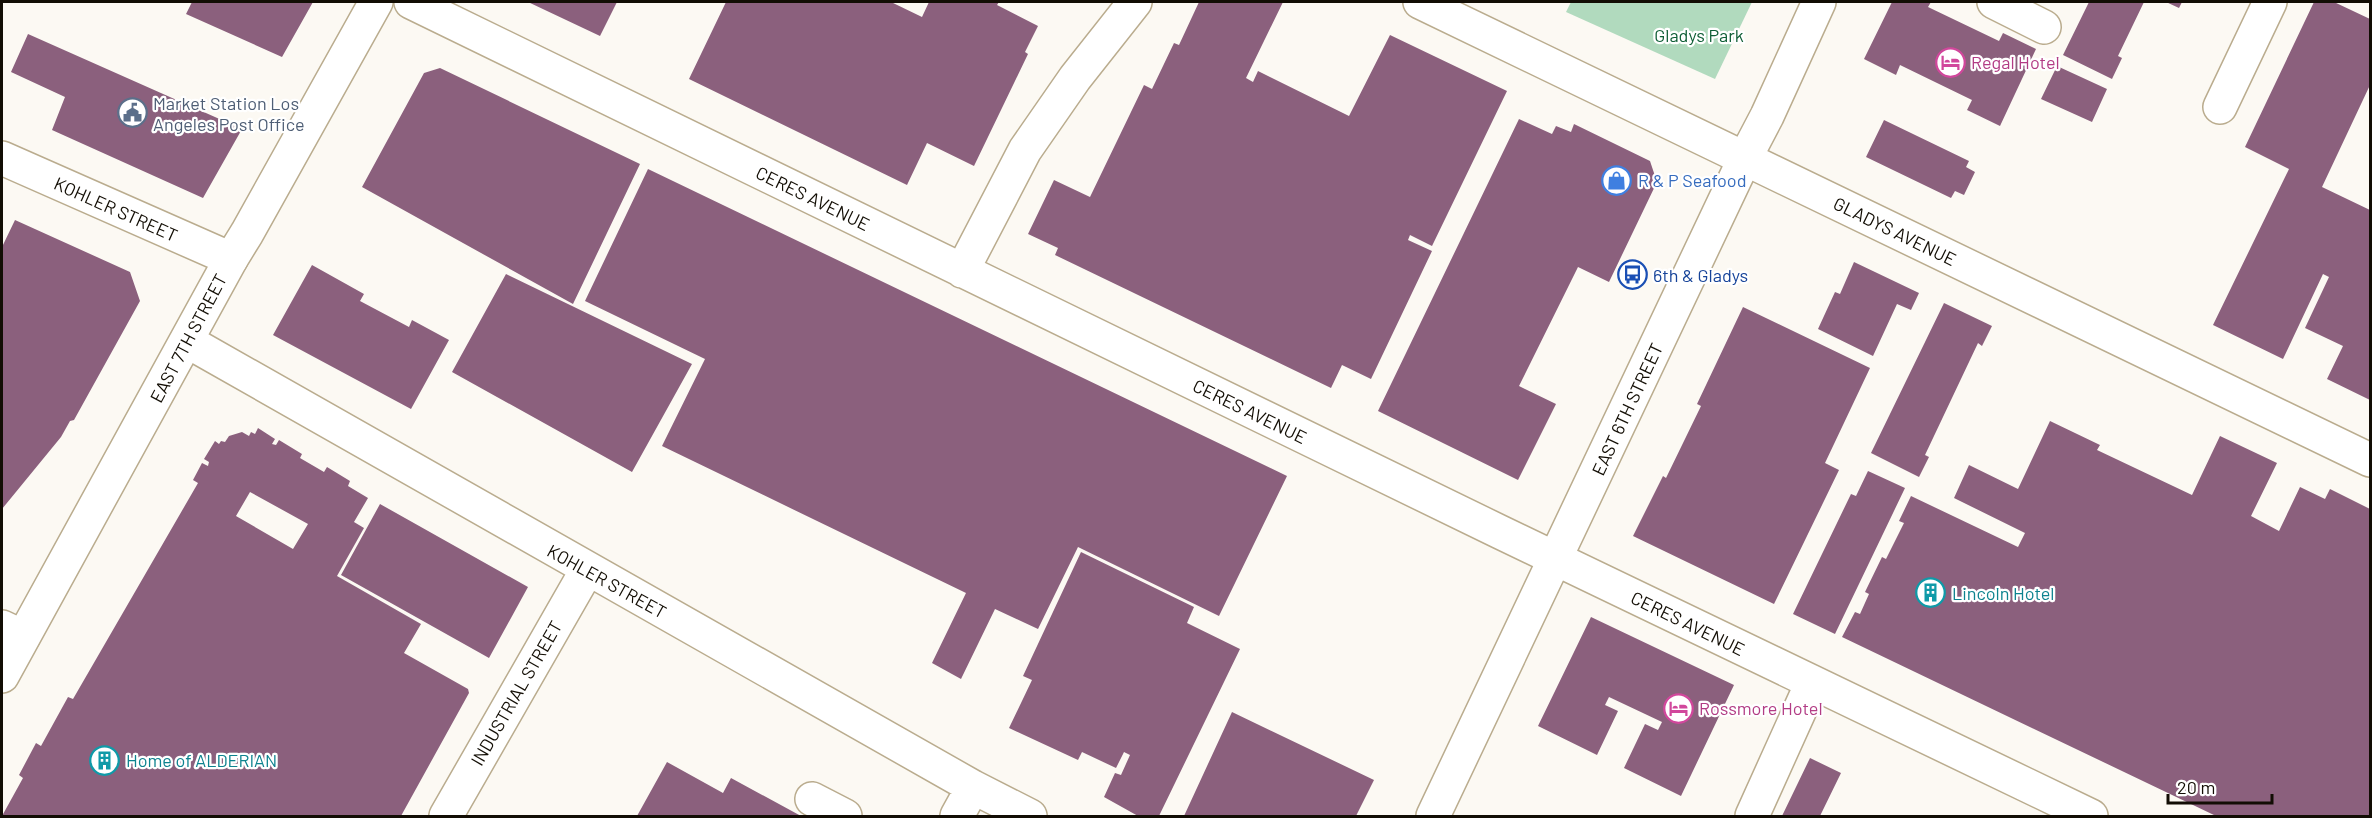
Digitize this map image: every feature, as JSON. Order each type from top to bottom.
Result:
[{"type":"street","name":"EAST 7TH STREET","points":[[2,676],[12,632],[187,341],[376,2]]},
{"type":"street","name":"CERES AVENUE","points":[[411,2],[2086,815]]},
{"type":"street","points":[[962,271],[1025,150],[1075,78],[1135,2]]},
{"type":"street","name":"GLADYS AVENUE","points":[[1420,2],[2370,460]]},
{"type":"street","name":"EAST 6TH STREET","points":[[1433,816],[1557,559],[1819,2]]},
{"type":"street","points":[[1994,2],[2044,27]]},
{"type":"street","points":[[2220,107],[2270,2]]},
{"type":"street","name":"KOHLER STREET","points":[[2,158],[231,259]]},
{"type":"street","name":"KOHLER STREET","points":[[187,341],[587,570],[973,787],[1030,816]]},
{"type":"street","name":"INDUSTRIAL STREET","points":[[446,816],[587,570]]},
{"type":"street","points":[[1752,816],[1812,682]]},
{"type":"street","points":[[957,816],[973,787]]},
{"type":"street","points":[[812,799],[845,816]]},
{"type":"green space","name":"Gladys Park","points":[[1571,2],[1752,2],[1715,79],[1566,12]]},
{"type":"building","points":[[192,2],[313,2],[282,57],[186,14]]},
{"type":"building","points":[[528,2],[617,2],[600,36]]},
{"type":"building","points":[[726,2],[891,2],[922,17],[929,2],[999,2],[997,5],[1038,26],[1025,52],[1028,54],[974,166],[927,143],[907,185],[689,79]]},
{"type":"building","points":[[1199,2],[1283,2],[1246,78],[1253,82],[1258,71],[1349,116],[1390,35],[1507,91],[1432,246],[1410,235],[1408,240],[1432,251],[1371,379],[1342,365],[1331,388],[1055,255],[1058,248],[1028,234],[1054,180],[1090,197],[1144,85],[1152,89],[1174,43],[1179,45]]},
{"type":"building","name":"Regal Hotel","points":[[1892,2],[1931,2],[1928,7],[1999,41],[2003,33],[2036,49],[2000,126],[1967,110],[1972,100],[1900,65],[1896,75],[1864,59]]},
{"type":"building","points":[[2089,2],[2144,2],[2118,56],[2122,58],[2112,79],[2063,55]]},
{"type":"building","points":[[2166,2],[2182,2],[2179,8]]},
{"type":"building","points":[[2314,2],[2334,2],[2370,19],[2370,85],[2322,187],[2370,210],[2370,400],[2327,379],[2343,346],[2305,328],[2329,277],[2323,274],[2283,359],[2213,325],[2289,169],[2245,147]]},
{"type":"building","name":"Market Station Los Angeles Post Office","points":[[28,34],[242,129],[203,198],[52,130],[65,97],[11,72]]},
{"type":"building","points":[[2057,66],[2107,89],[2092,122],[2041,99]]},
{"type":"building","points":[[440,68],[640,164],[573,304],[362,187],[424,73]]},
{"type":"building","points":[[1519,119],[1552,134],[1556,126],[1571,132],[1574,124],[1650,161],[1657,182],[1609,282],[1578,267],[1519,386],[1556,404],[1518,480],[1378,411]]},
{"type":"building","points":[[1884,120],[1969,161],[1966,167],[1975,172],[1964,195],[1955,191],[1951,198],[1866,157]]},
{"type":"building","points":[[648,169],[1287,476],[1219,616],[1078,547],[1038,629],[995,609],[961,679],[932,663],[966,593],[662,446],[705,359],[585,301]]},
{"type":"building","points":[[15,220],[130,272],[140,301],[74,420],[70,421],[61,437],[2,509],[2,247]]},
{"type":"building","points":[[1854,262],[1919,293],[1911,310],[1897,304],[1873,356],[1818,329],[1835,292],[1840,294]]},
{"type":"building","points":[[312,265],[364,294],[360,301],[409,327],[412,320],[449,340],[411,409],[273,335]]},
{"type":"building","points":[[506,274],[692,364],[632,472],[452,372]]},
{"type":"building","points":[[1944,303],[1992,326],[1982,346],[1978,343],[1925,455],[1929,457],[1919,477],[1871,453]]},
{"type":"building","points":[[1743,307],[1870,368],[1825,463],[1839,470],[1774,604],[1633,536],[1663,476],[1666,478],[1701,406],[1697,404]]},
{"type":"building","points":[[2050,421],[2100,445],[2097,450],[2192,495],[2220,436],[2277,463],[2251,516],[2279,531],[2300,487],[2325,499],[2330,489],[2370,509],[2370,816],[2216,816],[1842,637],[1855,612],[1860,614],[1869,594],[1865,592],[1882,557],[1886,559],[1904,523],[1899,521],[1911,496],[2018,547],[2025,533],[1954,498],[1969,465],[2018,489]]},
{"type":"building","points":[[258,428],[275,439],[272,444],[276,445],[279,440],[302,454],[300,458],[324,472],[327,467],[350,481],[348,486],[368,498],[354,522],[364,528],[337,576],[421,624],[404,653],[468,689],[469,693],[401,816],[2,816],[23,778],[19,775],[36,743],[41,746],[68,697],[73,699],[198,483],[193,480],[202,463],[208,466],[209,462],[204,459],[215,441],[219,444],[221,441],[225,442],[229,436],[242,432],[249,436],[251,432],[255,434]],"holes":[[[250,492],[308,524],[293,549],[236,516]]]},
{"type":"building","points":[[1868,471],[1905,488],[1835,634],[1793,614],[1851,494],[1856,496]]},
{"type":"building","points":[[380,504],[528,587],[489,658],[341,575]]},
{"type":"building","points":[[1081,552],[1194,607],[1187,623],[1240,649],[1159,816],[1138,816],[1104,797],[1115,773],[1121,775],[1130,755],[1124,752],[1116,768],[1082,752],[1078,760],[1009,728],[1032,680],[1023,676]]},
{"type":"building","name":"Rossmore Hotel","points":[[1591,617],[1734,685],[1681,796],[1624,768],[1645,724],[1658,730],[1662,722],[1609,697],[1605,705],[1618,711],[1597,755],[1538,726]]},
{"type":"building","points":[[1232,712],[1374,780],[1356,816],[1184,816]]},
{"type":"building","points":[[1810,758],[1841,773],[1820,816],[1782,816]]},
{"type":"building","points":[[667,762],[723,793],[731,778],[801,816],[637,816]]},
{"type":"place","name":"Regal Hotel","points":[[1950,62]]},
{"type":"place","name":"Market Station Los Angeles Post Office","points":[[132,113]]},
{"type":"place","name":"R & P Seafood","points":[[1617,180]]},
{"type":"place","name":"6th & Gladys","points":[[1632,275]]},
{"type":"place","name":"Lincoln Hotel","points":[[1931,593]]},
{"type":"place","name":"Rossmore Hotel","points":[[1678,708]]},
{"type":"place","name":"Home of ALDERIAN","points":[[105,760]]}]
